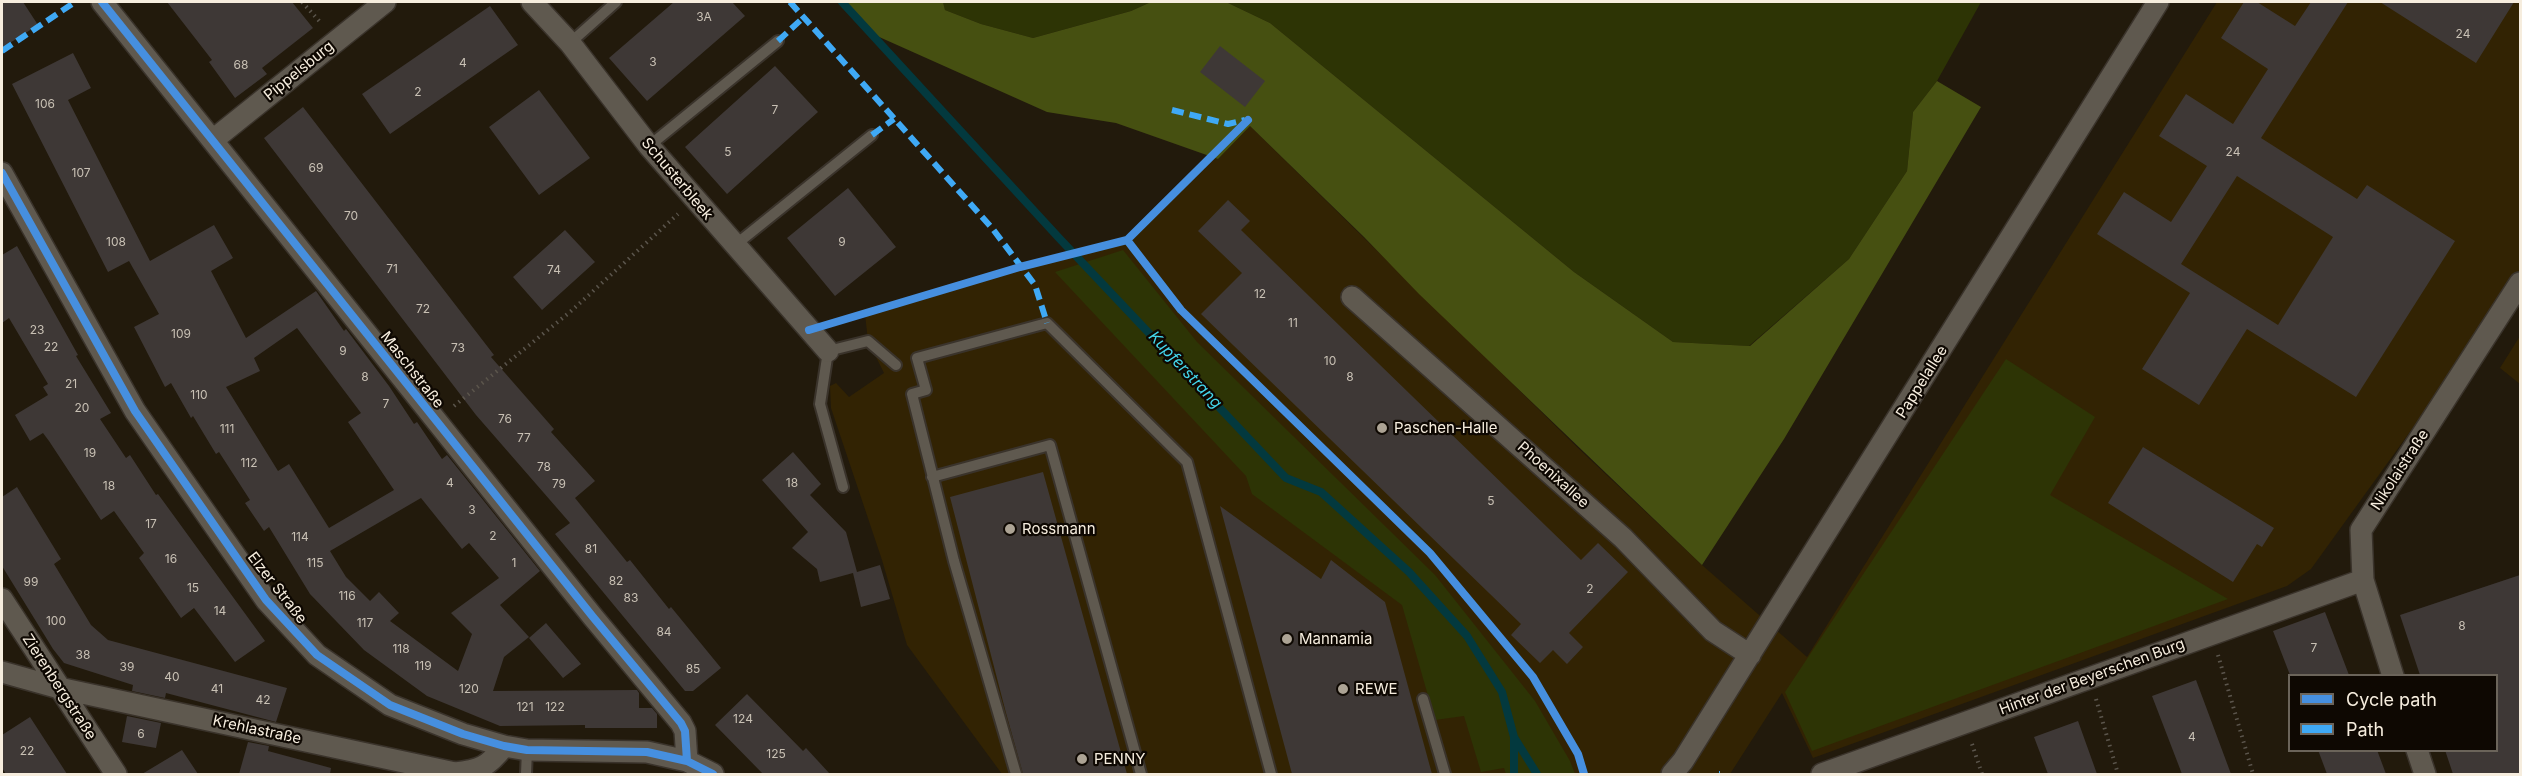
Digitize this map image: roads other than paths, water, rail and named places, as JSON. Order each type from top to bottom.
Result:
[{"type":"street","name":"Maschstraße","points":[[102,2],[593,617],[672,709],[685,731],[687,761]]},
{"type":"street","name":"Pippelsburg","points":[[213,140],[385,2]]},
{"type":"street","name":"Schusterbleek","points":[[532,2],[570,43],[649,146],[694,200],[828,351]]},
{"type":"street","name":"Pappelallee","points":[[1678,768],[2158,2]]},
{"type":"street","name":"Elzer Straße","points":[[2,173],[135,411],[278,614],[317,655],[366,691],[390,705],[447,728],[504,746],[527,750],[647,752],[687,761],[713,774]]},
{"type":"street","name":"Nikolaistraße","points":[[2393,674],[2362,579],[2361,530],[2520,283]]},
{"type":"street","name":"Phoenixallee","points":[[1353,297],[1623,538],[1713,631],[1750,655]]},
{"type":"street","name":"Hinter der Beyerschen Burg","points":[[1822,774],[2362,579]]},
{"type":"street","name":"Zierenbergstraße","points":[[2,599],[116,774]]},
{"type":"street","name":"Krehlastraße","points":[[2,672],[59,688],[455,773],[478,770],[494,760],[504,746]]},
{"type":"street","points":[[2418,752],[2425,774]]},
{"type":"lane","points":[[570,43],[616,2]]},
{"type":"lane","points":[[649,146],[778,41]]},
{"type":"lane","points":[[734,246],[872,135]]},
{"type":"lane","points":[[1016,774],[932,477],[912,394],[926,390],[918,358],[1047,323],[1187,462],[1271,774]]},
{"type":"lane","points":[[843,487],[820,404],[828,351],[868,341],[896,365]]},
{"type":"lane","points":[[932,477],[1050,445],[1141,774]]},
{"type":"lane","points":[[1423,699],[1444,774]]},
{"type":"lane","points":[[526,774],[527,750]]},
{"type":"waterway","name":"Kupferstrang","points":[[842,2],[1059,238],[1286,478],[1321,492],[1409,572],[1467,636],[1502,692],[1514,737],[1537,774]]},
{"type":"waterway","name":"Kupferstrang","points":[[1514,737],[1514,774]]},
{"type":"place","name":"Paschen-Halle","points":[[1382,428]]},
{"type":"place","name":"Rossmann","points":[[1010,529]]},
{"type":"place","name":"Mannamia","points":[[1287,639]]},
{"type":"place","name":"REWE","points":[[1343,689]]},
{"type":"place","name":"PENNY","points":[[1082,759]]}]
